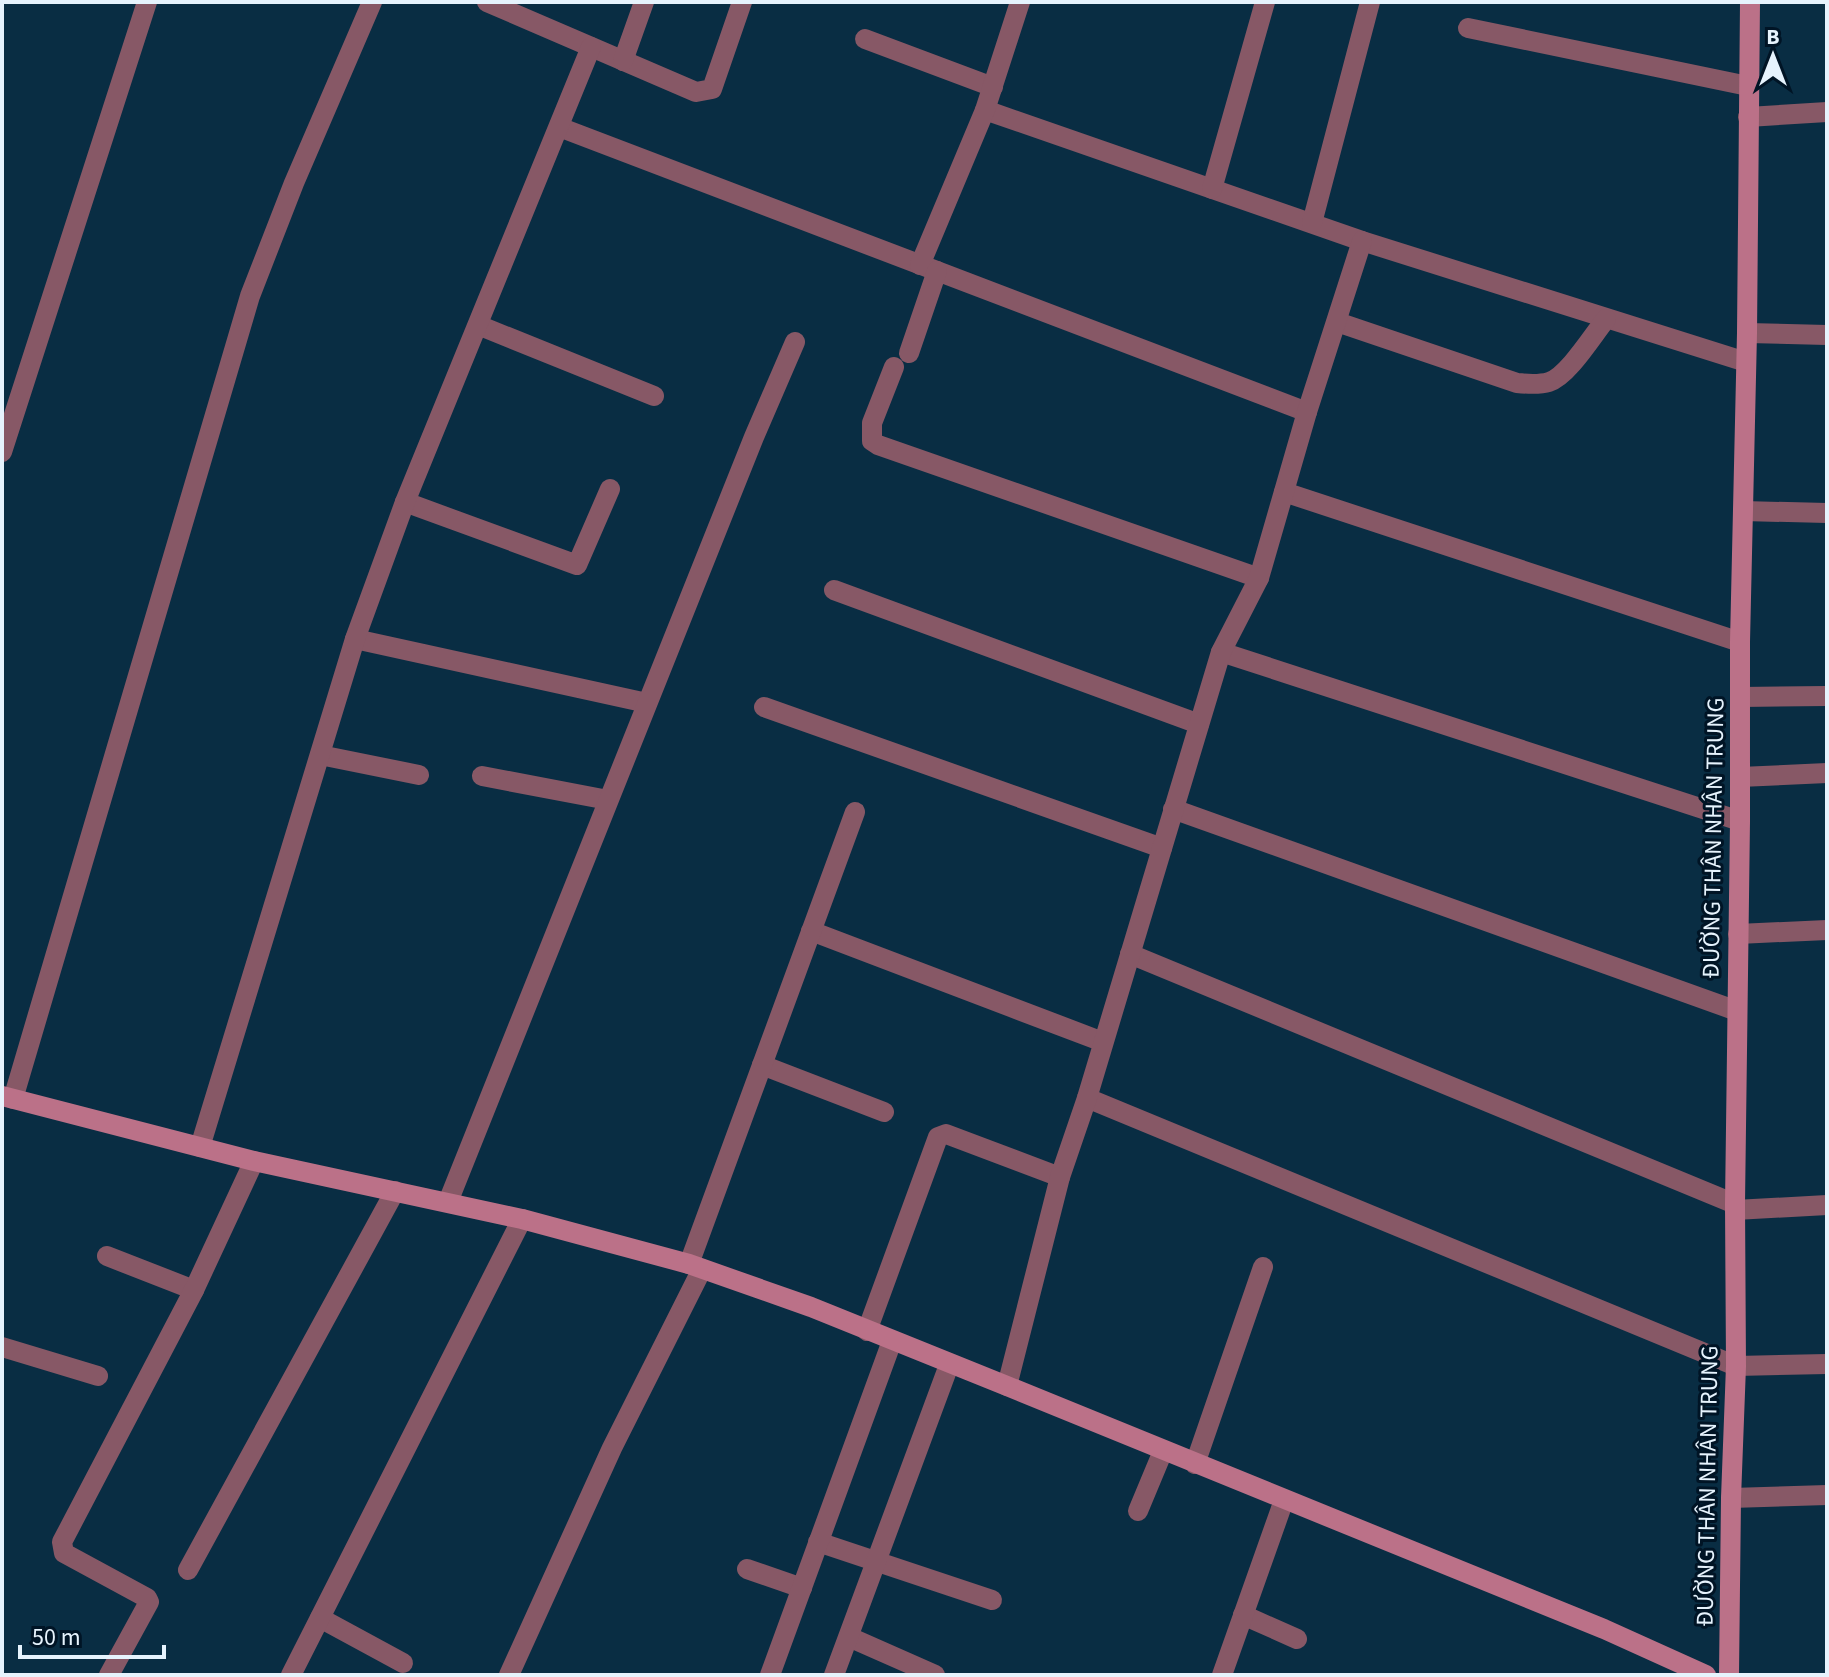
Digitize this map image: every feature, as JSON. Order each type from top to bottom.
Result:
[{"type":"street","points":[[2,452],[147,2]]},
{"type":"street","points":[[372,2],[294,183],[250,296],[8,1098],[254,1161],[522,1219],[696,1267],[811,1307],[1007,1386],[1604,1629],[1706,1675]]},
{"type":"street","points":[[487,2],[696,92],[712,89],[742,2]]},
{"type":"street","points":[[623,61],[644,2]]},
{"type":"street","points":[[1020,2],[928,268],[901,360],[871,429],[872,441],[1259,578]]},
{"type":"street","points":[[1212,189],[1265,2]]},
{"type":"street","points":[[1312,223],[1370,2]]},
{"type":"street","name":"ĐƯỜNG THÂN NHÂN TRUNG","points":[[1729,1675],[1736,1366],[1740,642],[1750,2]]},
{"type":"street","points":[[1468,28],[1748,86]]},
{"type":"street","points":[[865,39],[993,87]]},
{"type":"street","points":[[200,1147],[355,639],[405,502],[591,47]]},
{"type":"street","points":[[985,110],[1362,241],[1746,362]]},
{"type":"street","points":[[1748,117],[1827,112]]},
{"type":"street","points":[[559,127],[1307,412]]},
{"type":"street","points":[[1007,1386],[1060,1177],[1087,1098],[1221,652],[1259,578],[1307,412],[1362,241]]},
{"type":"street","points":[[1337,322],[1517,383],[1535,384],[1560,377],[1606,319]]},
{"type":"street","points":[[478,325],[654,396]]},
{"type":"street","points":[[1747,333],[1827,335]]},
{"type":"street","points":[[448,1202],[754,437],[795,342]]},
{"type":"street","points":[[405,502],[577,565],[610,489]]},
{"type":"street","points":[[1284,492],[1740,642]]},
{"type":"street","points":[[1743,511],[1827,513]]},
{"type":"street","points":[[834,590],[1199,724]]},
{"type":"street","points":[[355,639],[647,703]]},
{"type":"street","points":[[1221,652],[1740,821]]},
{"type":"street","points":[[1740,697],[1827,696]]},
{"type":"street","points":[[764,707],[1162,848]]},
{"type":"street","points":[[320,755],[419,775]]},
{"type":"street","points":[[1740,777],[1827,773]]},
{"type":"street","points":[[482,776],[608,800]]},
{"type":"street","points":[[1173,809],[1737,1011]]},
{"type":"street","points":[[509,1675],[696,1267],[762,1065],[855,812]]},
{"type":"street","points":[[1738,934],[1827,930]]},
{"type":"street","points":[[811,931],[1103,1042]]},
{"type":"street","points":[[1130,954],[1735,1207],[1827,1205]]},
{"type":"street","points":[[762,1065],[884,1112]]},
{"type":"street","points":[[1087,1098],[1736,1366],[1827,1364]]},
{"type":"street","points":[[867,1331],[938,1137],[946,1134],[1060,1177]]},
{"type":"street","points":[[109,1675],[149,1602],[147,1598],[64,1553],[62,1542],[194,1290],[254,1161]]},
{"type":"street","points":[[188,1570],[395,1191]]},
{"type":"street","points":[[291,1675],[522,1219]]},
{"type":"street","points":[[107,1256],[194,1290]]},
{"type":"street","points":[[1195,1464],[1263,1267]]},
{"type":"street","points":[[770,1675],[892,1341]]},
{"type":"street","points":[[2,1347],[98,1376]]},
{"type":"street","points":[[834,1675],[949,1365]]},
{"type":"street","points":[[1138,1511],[1163,1451]]},
{"type":"street","points":[[1731,1498],[1827,1495]]},
{"type":"street","points":[[1222,1675],[1284,1500]]},
{"type":"street","points":[[818,1542],[992,1600]]},
{"type":"street","points":[[747,1569],[802,1588]]},
{"type":"street","points":[[1243,1615],[1297,1639]]},
{"type":"street","points":[[320,1618],[403,1663]]},
{"type":"street","points":[[849,1637],[935,1675]]}]
